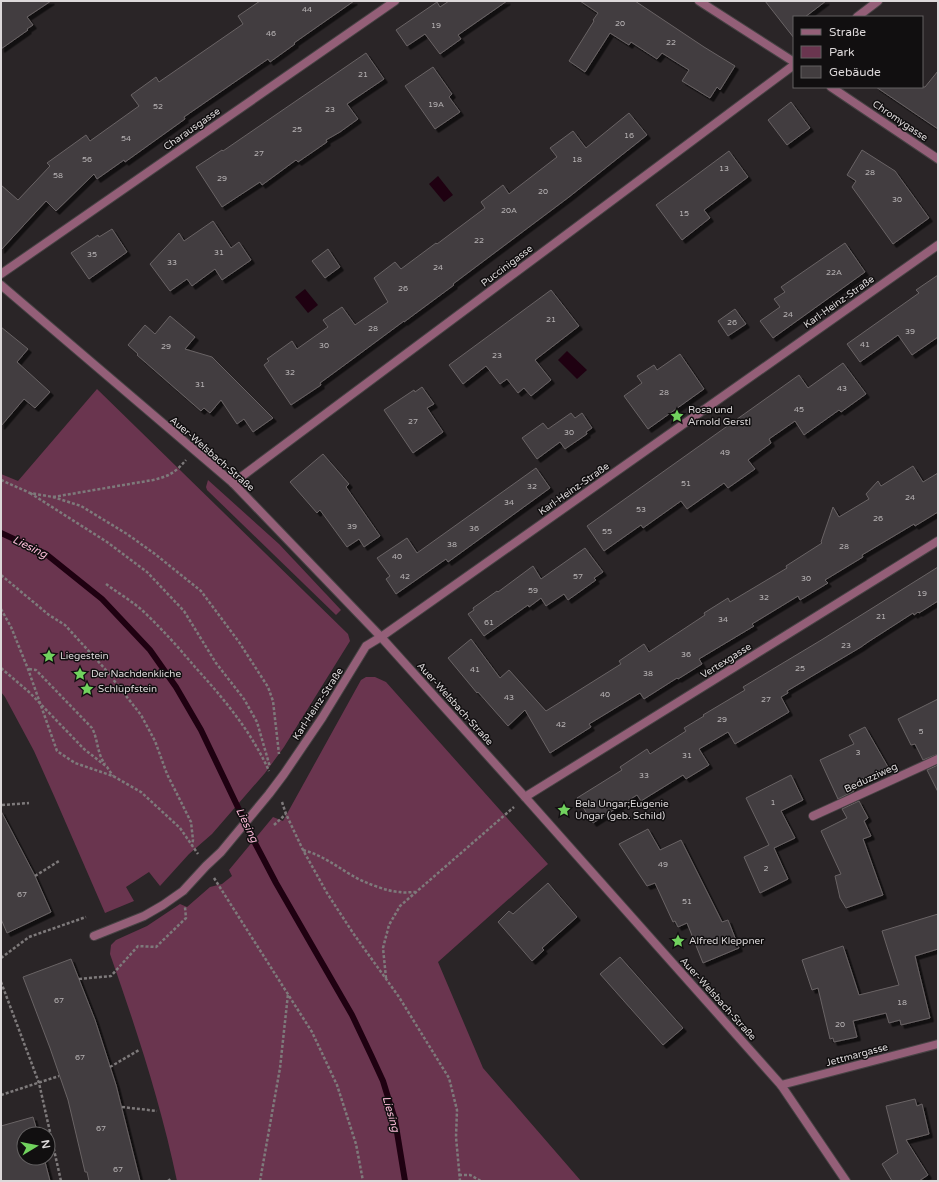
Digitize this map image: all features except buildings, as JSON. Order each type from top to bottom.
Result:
[{"type":"street","name":"Charausgasse","points":[[1,274],[395,1]]},
{"type":"street","points":[[699,1],[793,63]]},
{"type":"street","points":[[858,16],[878,1]]},
{"type":"street","name":"Puccinigasse","points":[[233,483],[793,65]]},
{"type":"street","name":"Chromygasse","points":[[832,88],[938,159]]},
{"type":"street","name":"Karl-Heinz-Straße","points":[[206,866],[221,852],[276,786],[322,718],[366,646],[381,637],[938,244]]},
{"type":"street","name":"Auer-Welsbach-Straße","points":[[1,285],[233,483],[381,637],[781,1085],[846,1181]]},
{"type":"street","name":"Vertexgasse","points":[[525,797],[938,541]]},
{"type":"street","name":"Beduzziweg","points":[[813,816],[938,759]]},
{"type":"street","points":[[94,936],[144,916],[183,891],[206,866]]},
{"type":"street","name":"Jettmargasse","points":[[781,1085],[938,1044]]},
{"type":"path","points":[[53,497],[153,480],[167,476],[176,471]]},
{"type":"path","points":[[1,480],[30,493],[107,542],[147,572],[184,611],[216,663],[244,699],[257,722],[276,786],[286,814],[302,850],[353,934],[399,997],[449,1078],[457,1110],[456,1137],[460,1181]]},
{"type":"path","points":[[30,493],[53,497],[81,506],[127,534],[155,554],[201,591],[239,642],[268,687],[274,711],[279,755],[284,774]]},
{"type":"path","points":[[1,576],[49,615],[65,625],[105,669],[142,715],[155,741],[167,774],[191,822],[193,840],[192,845]]},
{"type":"path","points":[[106,584],[142,610],[171,639],[210,684],[248,732],[262,755],[276,786]]},
{"type":"path","points":[[1,610],[11,627],[28,669],[57,751],[75,762],[112,776],[141,792],[180,828],[288,993],[312,1032],[337,1085],[356,1144],[363,1181]]},
{"type":"path","points":[[1,668],[41,704],[84,749],[107,767]]},
{"type":"path","points":[[28,669],[36,670],[92,728],[95,734],[100,756],[112,776]]},
{"type":"path","points":[[386,979],[383,948],[388,925],[400,906],[525,797]]},
{"type":"path","points":[[2,805],[29,803]]},
{"type":"path","points":[[274,825],[286,814]]},
{"type":"path","points":[[302,850],[314,853],[353,876],[390,891],[415,892]]},
{"type":"path","points":[[35,876],[59,861]]},
{"type":"path","points":[[79,979],[111,976],[138,946],[156,947],[186,918],[183,891]]},
{"type":"path","points":[[1,958],[29,937],[86,917]]},
{"type":"path","points":[[1,982],[39,1083],[61,1181]]},
{"type":"path","points":[[260,1181],[280,1068],[288,993]]},
{"type":"path","points":[[110,1067],[139,1050]]},
{"type":"path","points":[[1,1095],[59,1076]]},
{"type":"path","points":[[122,1107],[157,1111]]},
{"type":"path","points":[[460,1174],[470,1175],[481,1181]]},
{"type":"path","points":[[168,1181],[172,1178]]},
{"type":"green space","points":[[97,389],[348,634],[350,641],[284,747],[265,773],[212,834],[189,854],[160,886],[149,872],[126,887],[134,901],[105,913],[34,751],[1,692],[1,474],[18,481]]},
{"type":"green space","points":[[208,480],[279,544],[341,610],[336,615],[207,490],[206,487]]},
{"type":"green space","points":[[366,677],[375,677],[386,682],[548,864],[438,962],[483,1068],[581,1181],[177,1181],[171,1152],[147,1066],[110,954],[111,945],[116,940],[147,926],[180,904],[187,907],[210,887],[222,884],[232,876],[229,870],[273,817],[283,821],[361,680]]},
{"type":"shaded area","points":[[438,176],[453,195],[444,202],[429,184]]},
{"type":"shaded area","points":[[305,289],[318,305],[308,313],[295,297]]},
{"type":"shaded area","points":[[567,351],[587,370],[577,379],[558,360]]},
{"type":"waterway","name":"Liesing","points":[[1,533],[46,554],[102,599],[150,650],[176,687],[201,730],[255,843],[276,883],[352,1015],[371,1055],[383,1081],[395,1120],[405,1181]]},
{"type":"place","name":"Rosa und Arnold Gerstl","points":[[677,416]]},
{"type":"place","name":"Liegestein","points":[[49,656]]},
{"type":"place","name":"Der Nachdenkliche","points":[[80,674]]},
{"type":"place","name":"Schlüpfstein","points":[[87,689]]},
{"type":"place","name":"Bela Ungar;Eugenie Ungar (geb. Schild)","points":[[564,810]]},
{"type":"place","name":"Alfred Kleppner","points":[[678,941]]}]
